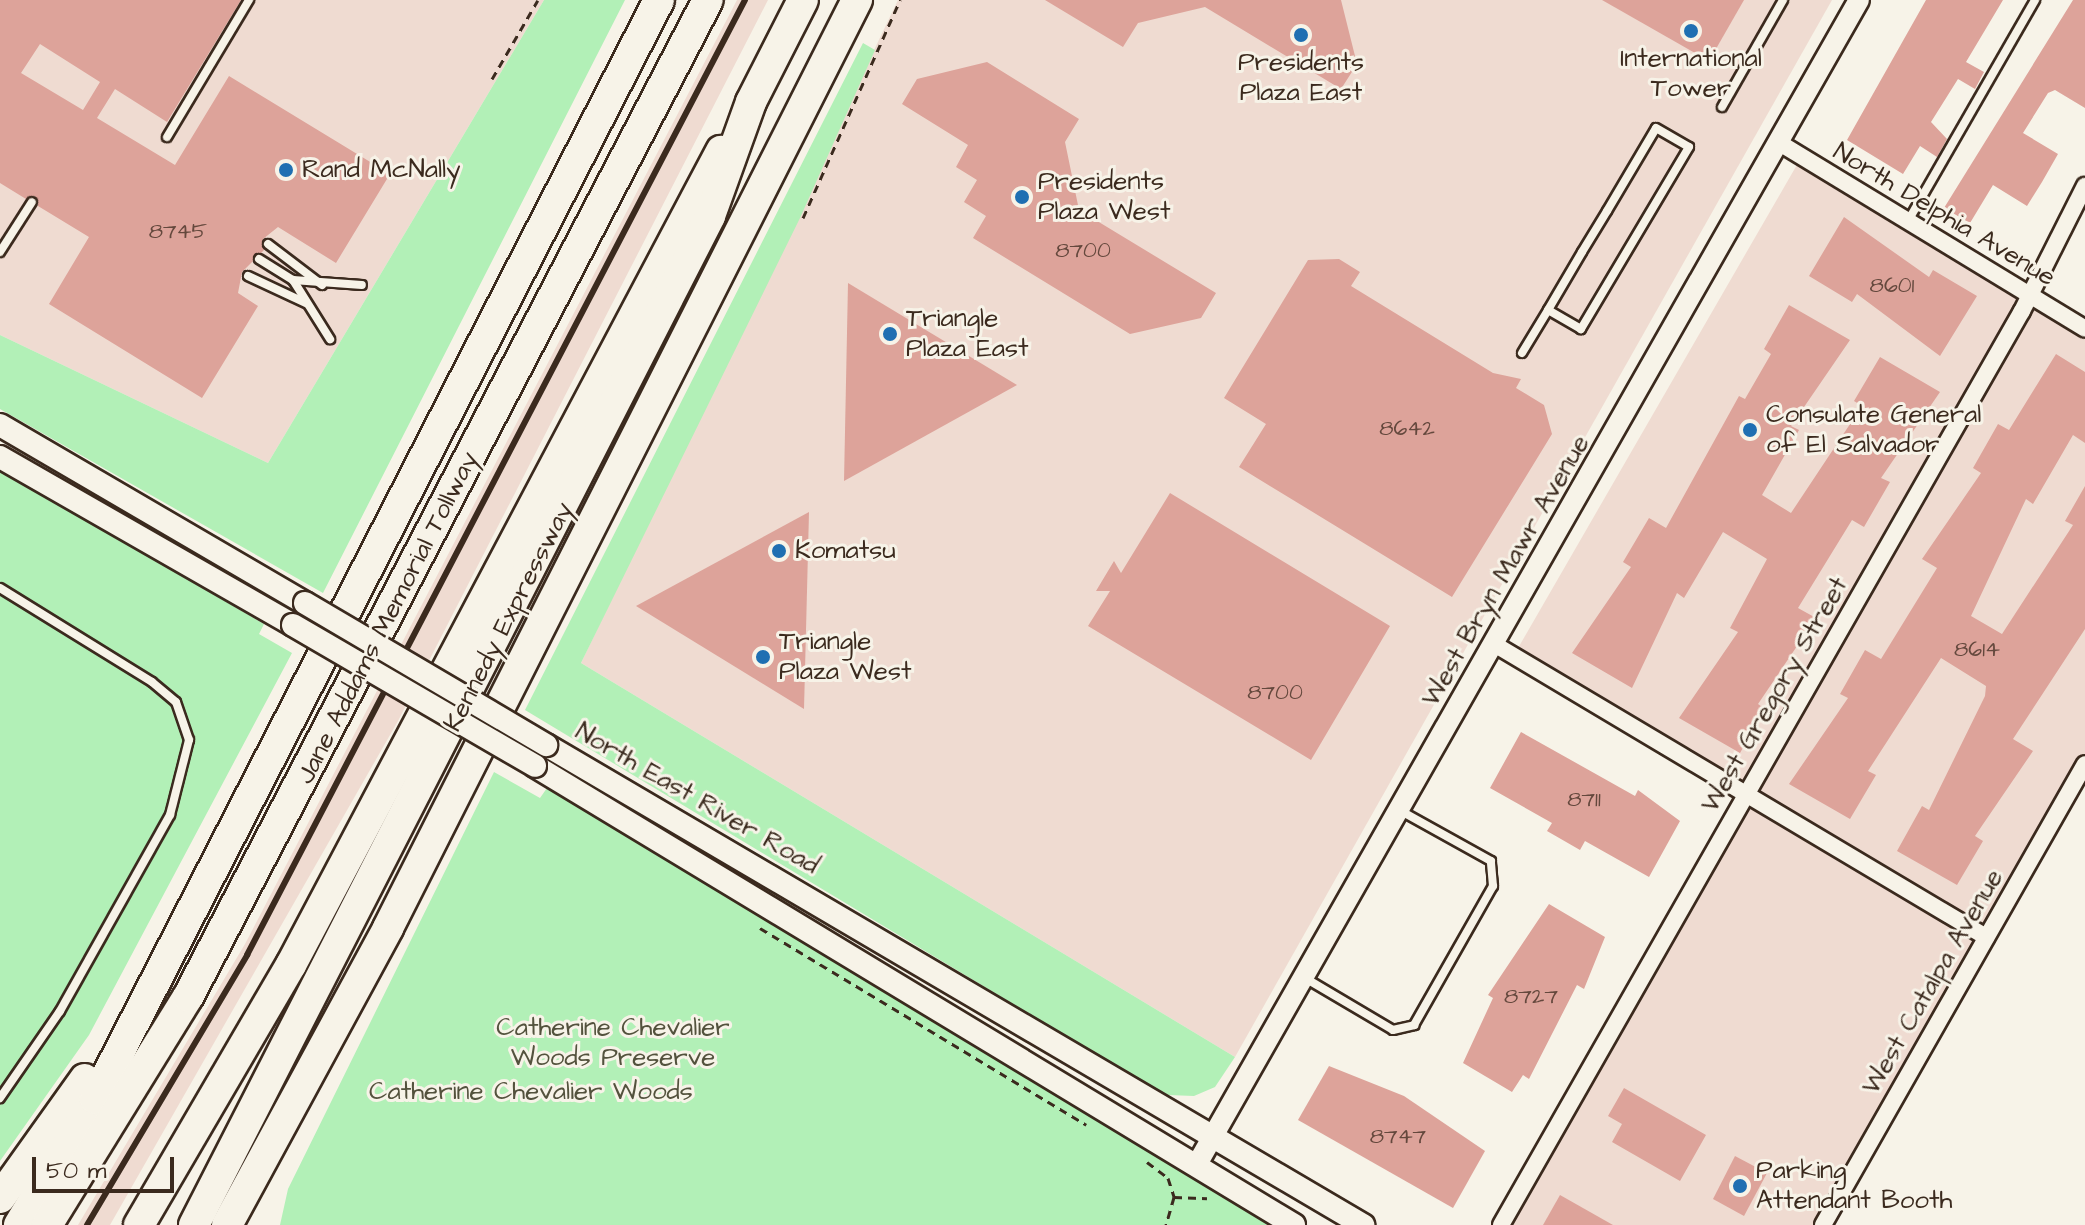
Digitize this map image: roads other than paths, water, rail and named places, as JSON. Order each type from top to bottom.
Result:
[{"type":"highway","points":[[19,1225],[95,1099],[169,945],[657,0]]},
{"type":"highway","name":"Jane Addams Memorial Tollway","points":[[47,1225],[188,997],[708,0]]},
{"type":"highway","name":"Kennedy Expressway","points":[[194,1225],[704,230],[751,102],[803,0]]},
{"type":"highway","points":[[227,1225],[388,928],[857,0]]},
{"type":"highway","points":[[139,1225],[291,965],[687,205],[751,102]]},
{"type":"highway","points":[[250,1225],[388,928]]},
{"type":"highway","points":[[0,1198],[70,1103],[169,945]]},
{"type":"main road","name":"North East River Road","points":[[0,425],[1215,1134],[1363,1225]]},
{"type":"main road","name":"North East River Road","points":[[0,457],[535,766],[1294,1225]]},
{"type":"street","name":"West Bryn Mawr Avenue","points":[[1196,1166],[1859,0]]},
{"type":"street","name":"North Delphia Avenue","points":[[1778,142],[2085,329]]},
{"type":"street","name":"West Gregory Street","points":[[1501,1225],[2028,295],[2085,186]]},
{"type":"street","points":[[1494,644],[1986,937]]},
{"type":"street","name":"West Catalpa Avenue","points":[[1823,1225],[2085,764]]},
{"type":"lane","points":[[167,137],[249,0]]},
{"type":"lane","points":[[1722,107],[1783,0]]},
{"type":"lane","points":[[1908,221],[2035,0]]},
{"type":"lane","points":[[1522,353],[1656,128],[1689,147],[1581,329],[1548,310]]},
{"type":"lane","points":[[0,252],[32,202]]},
{"type":"lane","points":[[268,244],[323,285]]},
{"type":"lane","points":[[259,259],[293,280],[323,285],[362,285]]},
{"type":"lane","points":[[248,276],[307,304]]},
{"type":"lane","points":[[293,280],[330,339]]},
{"type":"lane","points":[[0,588],[152,682],[176,702],[189,740],[170,815],[60,1011],[0,1098]]},
{"type":"lane","points":[[1304,977],[1393,1030],[1414,1025],[1493,886],[1491,861],[1399,810]]},
{"type":"railway","points":[[87,1225],[247,955],[745,0]]},
{"type":"place","name":"International Tower","points":[[1691,31]]},
{"type":"place","name":"Presidents Plaza East","points":[[1301,35]]},
{"type":"place","name":"Rand McNally","points":[[286,170]]},
{"type":"place","name":"Presidents Plaza West","points":[[1022,197]]},
{"type":"place","name":"Triangle Plaza East","points":[[890,334]]},
{"type":"place","name":"Consulate General of El Salvador","points":[[1750,430]]},
{"type":"place","name":"Komatsu","points":[[779,551]]},
{"type":"place","name":"Triangle Plaza West","points":[[763,657]]},
{"type":"place","name":"Parking Attendant Booth","points":[[1740,1186]]},
{"type":"park label","name":"Catherine Chevalier Woods Preserve","points":[[613,1043]]},
{"type":"park label","name":"Catherine Chevalier Woods","points":[[531,1092]]}]
